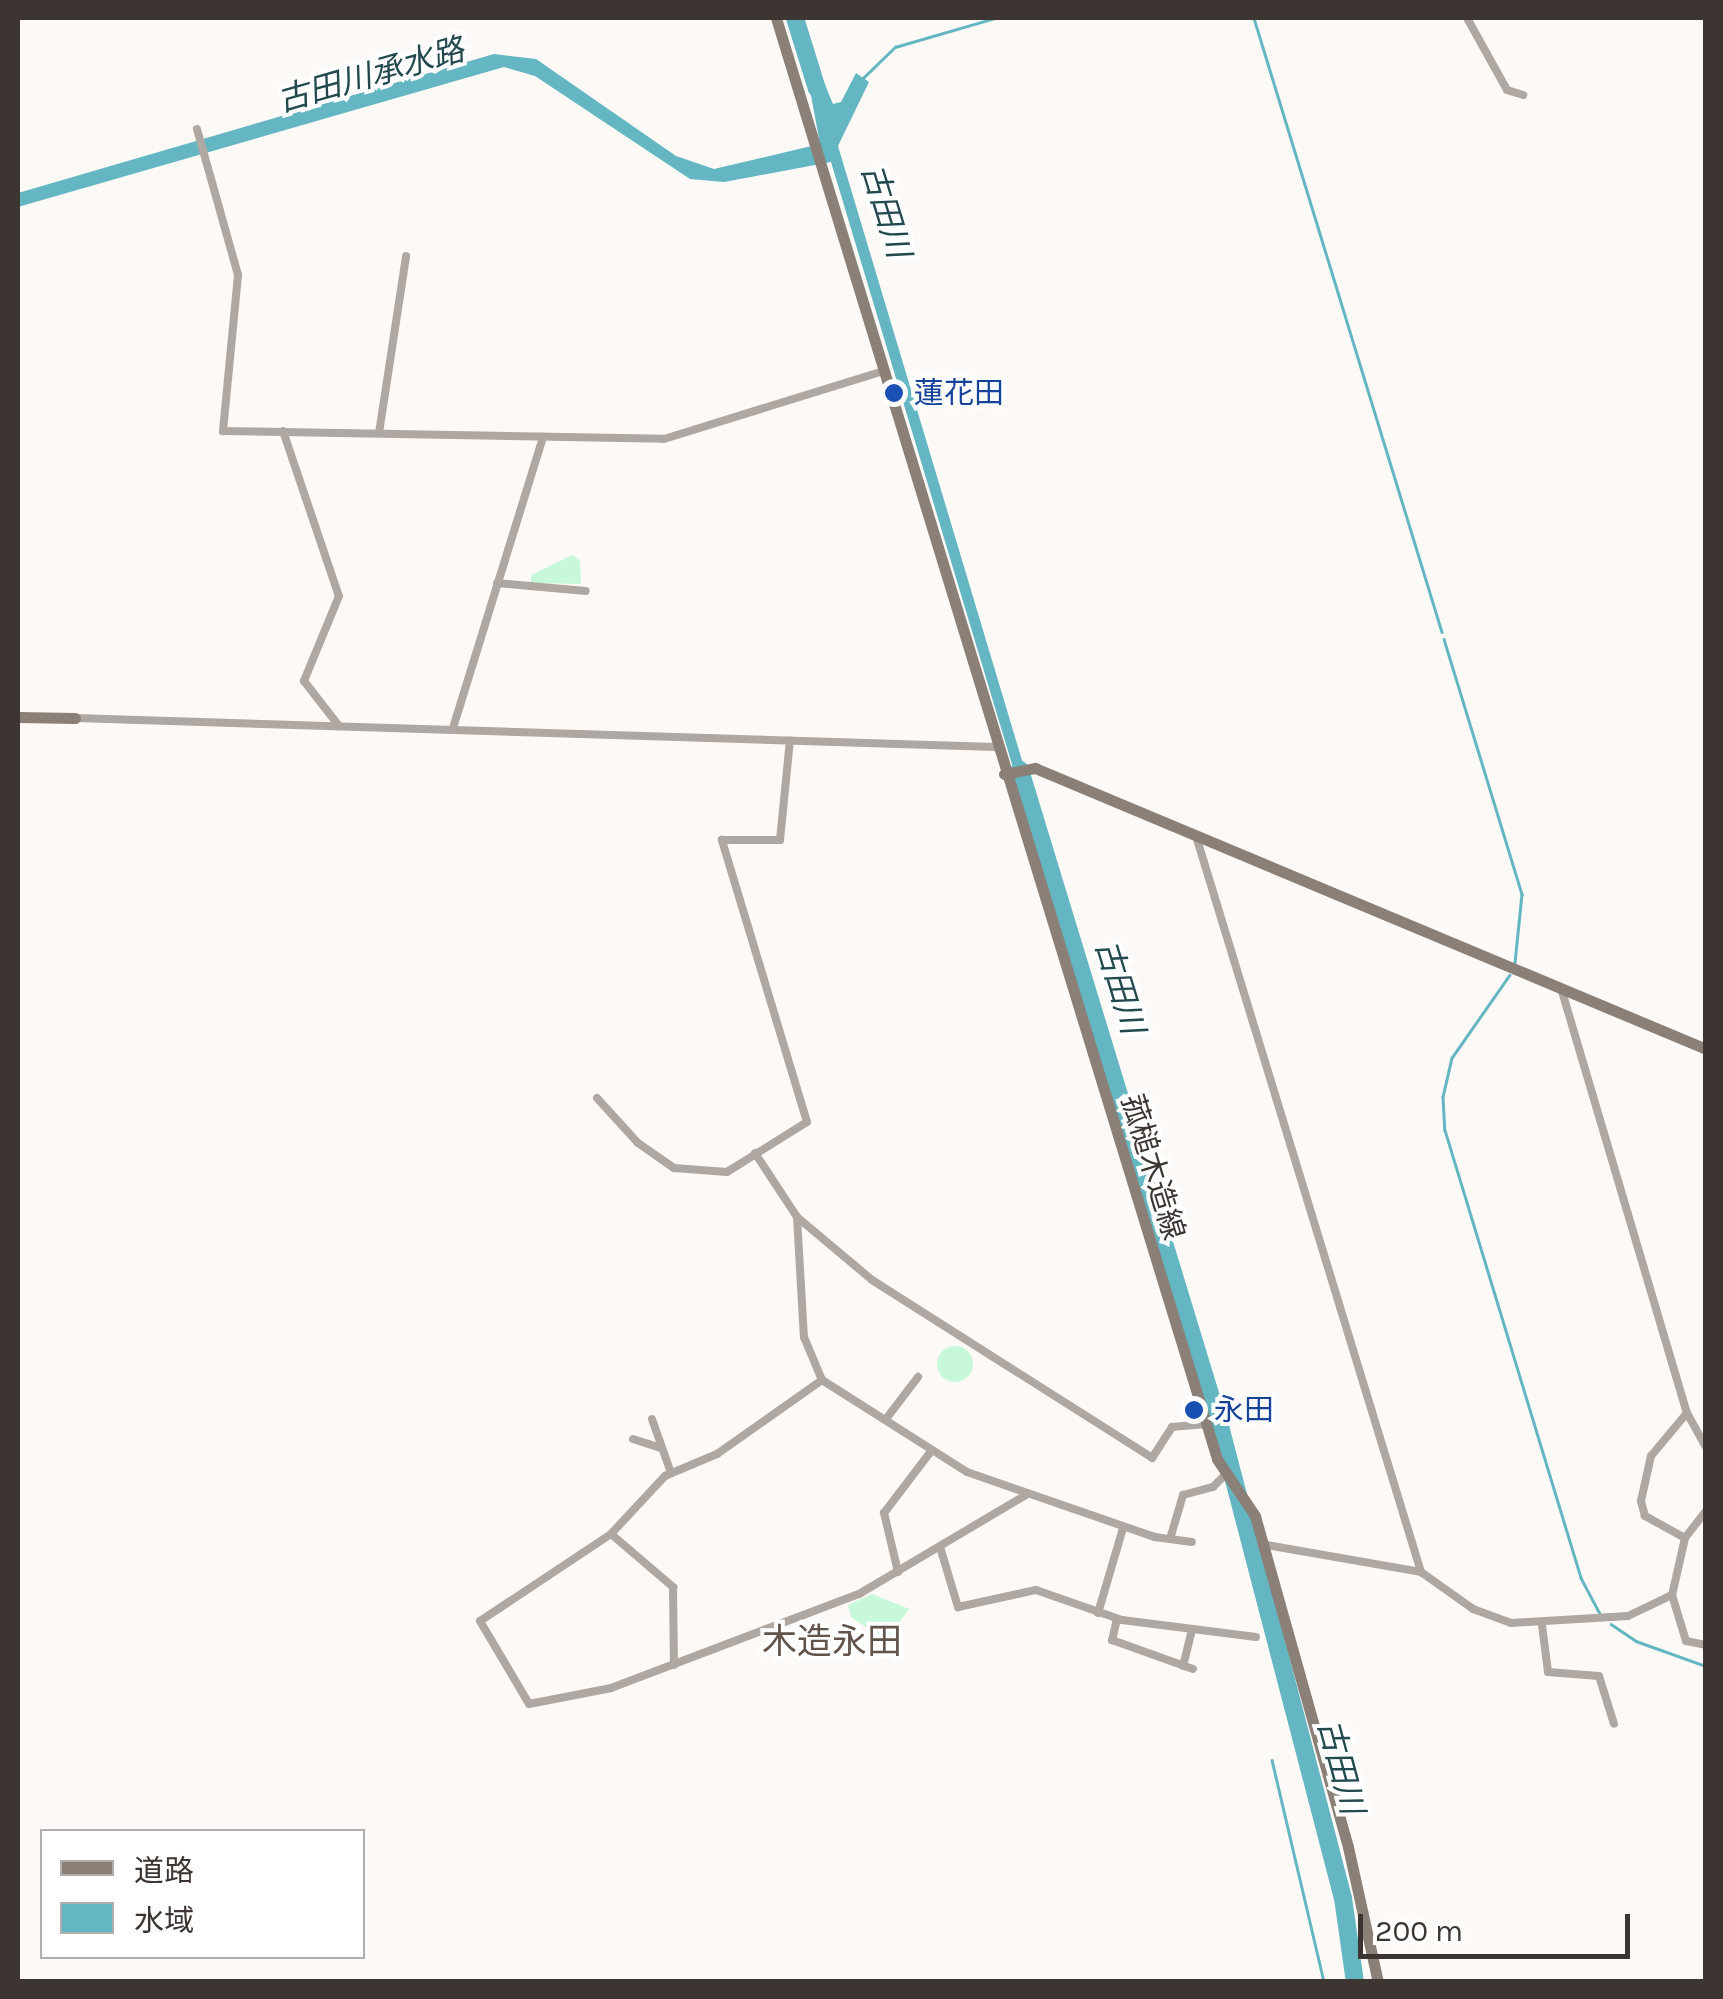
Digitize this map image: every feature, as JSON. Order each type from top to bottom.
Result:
[{"type":"main road","name":"菰槌木造線","points":[[776,18],[995,748],[1007,773],[1206,1424],[1224,1477],[1244,1494],[1261,1544],[1348,1847],[1378,1982]]},
{"type":"main road","points":[[18,717],[75,718]]},
{"type":"main road","points":[[1007,773],[1030,767],[1706,1049]]},
{"type":"street","points":[[1467,18],[1507,90],[1522,95]]},
{"type":"street","points":[[197,130],[238,275],[221,428],[672,438],[883,372]]},
{"type":"street","points":[[378,433],[406,256]]},
{"type":"street","points":[[283,431],[339,596],[304,681],[339,726]]},
{"type":"street","points":[[452,728],[543,438]]},
{"type":"street","points":[[497,583],[586,592]]},
{"type":"street","points":[[75,718],[995,748]]},
{"type":"street","points":[[597,1098],[638,1144],[674,1168],[726,1172],[807,1122],[722,840],[780,840],[790,740]]},
{"type":"street","points":[[1196,836],[1421,1572]]},
{"type":"street","points":[[1560,988],[1687,1413],[1706,1447]]},
{"type":"street","points":[[755,1153],[796,1217],[888,1291],[1152,1458],[1172,1427],[1206,1424]]},
{"type":"street","points":[[796,1217],[804,1337],[822,1380],[932,1450],[1026,1495],[1124,1528],[1192,1542]]},
{"type":"street","points":[[886,1418],[918,1376]]},
{"type":"street","points":[[822,1380],[717,1454],[671,1473],[611,1534],[480,1622],[529,1704],[594,1693],[859,1594],[1026,1495]]},
{"type":"street","points":[[1685,1538],[1645,1516],[1641,1501],[1651,1456],[1687,1413]]},
{"type":"street","points":[[652,1419],[671,1473]]},
{"type":"street","points":[[632,1438],[660,1448]]},
{"type":"street","points":[[898,1572],[884,1513],[932,1450]]},
{"type":"street","points":[[1170,1539],[1184,1495],[1213,1487],[1224,1477]]},
{"type":"street","points":[[1706,1511],[1685,1538],[1672,1595],[1686,1641],[1706,1645]]},
{"type":"street","points":[[1098,1614],[1124,1528]]},
{"type":"street","points":[[611,1534],[673,1587],[674,1665]]},
{"type":"street","points":[[1261,1544],[1421,1572],[1482,1614],[1542,1625],[1628,1616],[1672,1595]]},
{"type":"street","points":[[940,1547],[958,1607],[1036,1590],[1117,1619],[1256,1637]]},
{"type":"street","points":[[1117,1619],[1112,1640],[1193,1669]]},
{"type":"street","points":[[1542,1625],[1548,1672],[1599,1676],[1614,1724]]},
{"type":"street","points":[[1183,1666],[1192,1631]]},
{"type":"green space","points":[[572,555],[580,561],[581,584],[531,583],[531,575]]},
{"type":"green space","points":[[955,1346],[968,1351],[973,1364],[968,1377],[955,1382],[942,1377],[937,1364],[942,1351]]},
{"type":"green space","points":[[872,1594],[909,1609],[886,1641],[851,1617],[848,1605]]},
{"type":"water","points":[[494,54],[536,59],[676,156],[714,169],[820,144],[806,68],[817,66],[833,104],[841,102],[856,73],[869,82],[838,146],[1030,787],[1020,791],[831,162],[724,182],[690,179],[535,76],[504,67],[18,207],[18,193]]},
{"type":"waterway","name":"古田川","points":[[795,18],[817,89]]},
{"type":"waterway","points":[[863,78],[895,47],[995,18]]},
{"type":"waterway","points":[[1254,18],[1442,632]]},
{"type":"waterway","points":[[1444,639],[1522,894],[1515,963]]},
{"type":"waterway","name":"古田川","points":[[1020,770],[1221,1430],[1343,1898],[1355,1982]]},
{"type":"waterway","points":[[1510,975],[1452,1058],[1443,1097],[1445,1130],[1581,1578],[1600,1613]]},
{"type":"waterway","points":[[1611,1624],[1636,1641],[1706,1666]]},
{"type":"waterway","points":[[1272,1760],[1324,1982]]},
{"type":"place","name":"蓮花田","points":[[894,393]]},
{"type":"place","name":"永田","points":[[1194,1410]]},
{"type":"district","name":"木造永田","points":[[832,1642]]},
{"type":"water label","name":"古田川承水路","points":[[371,76]]}]
